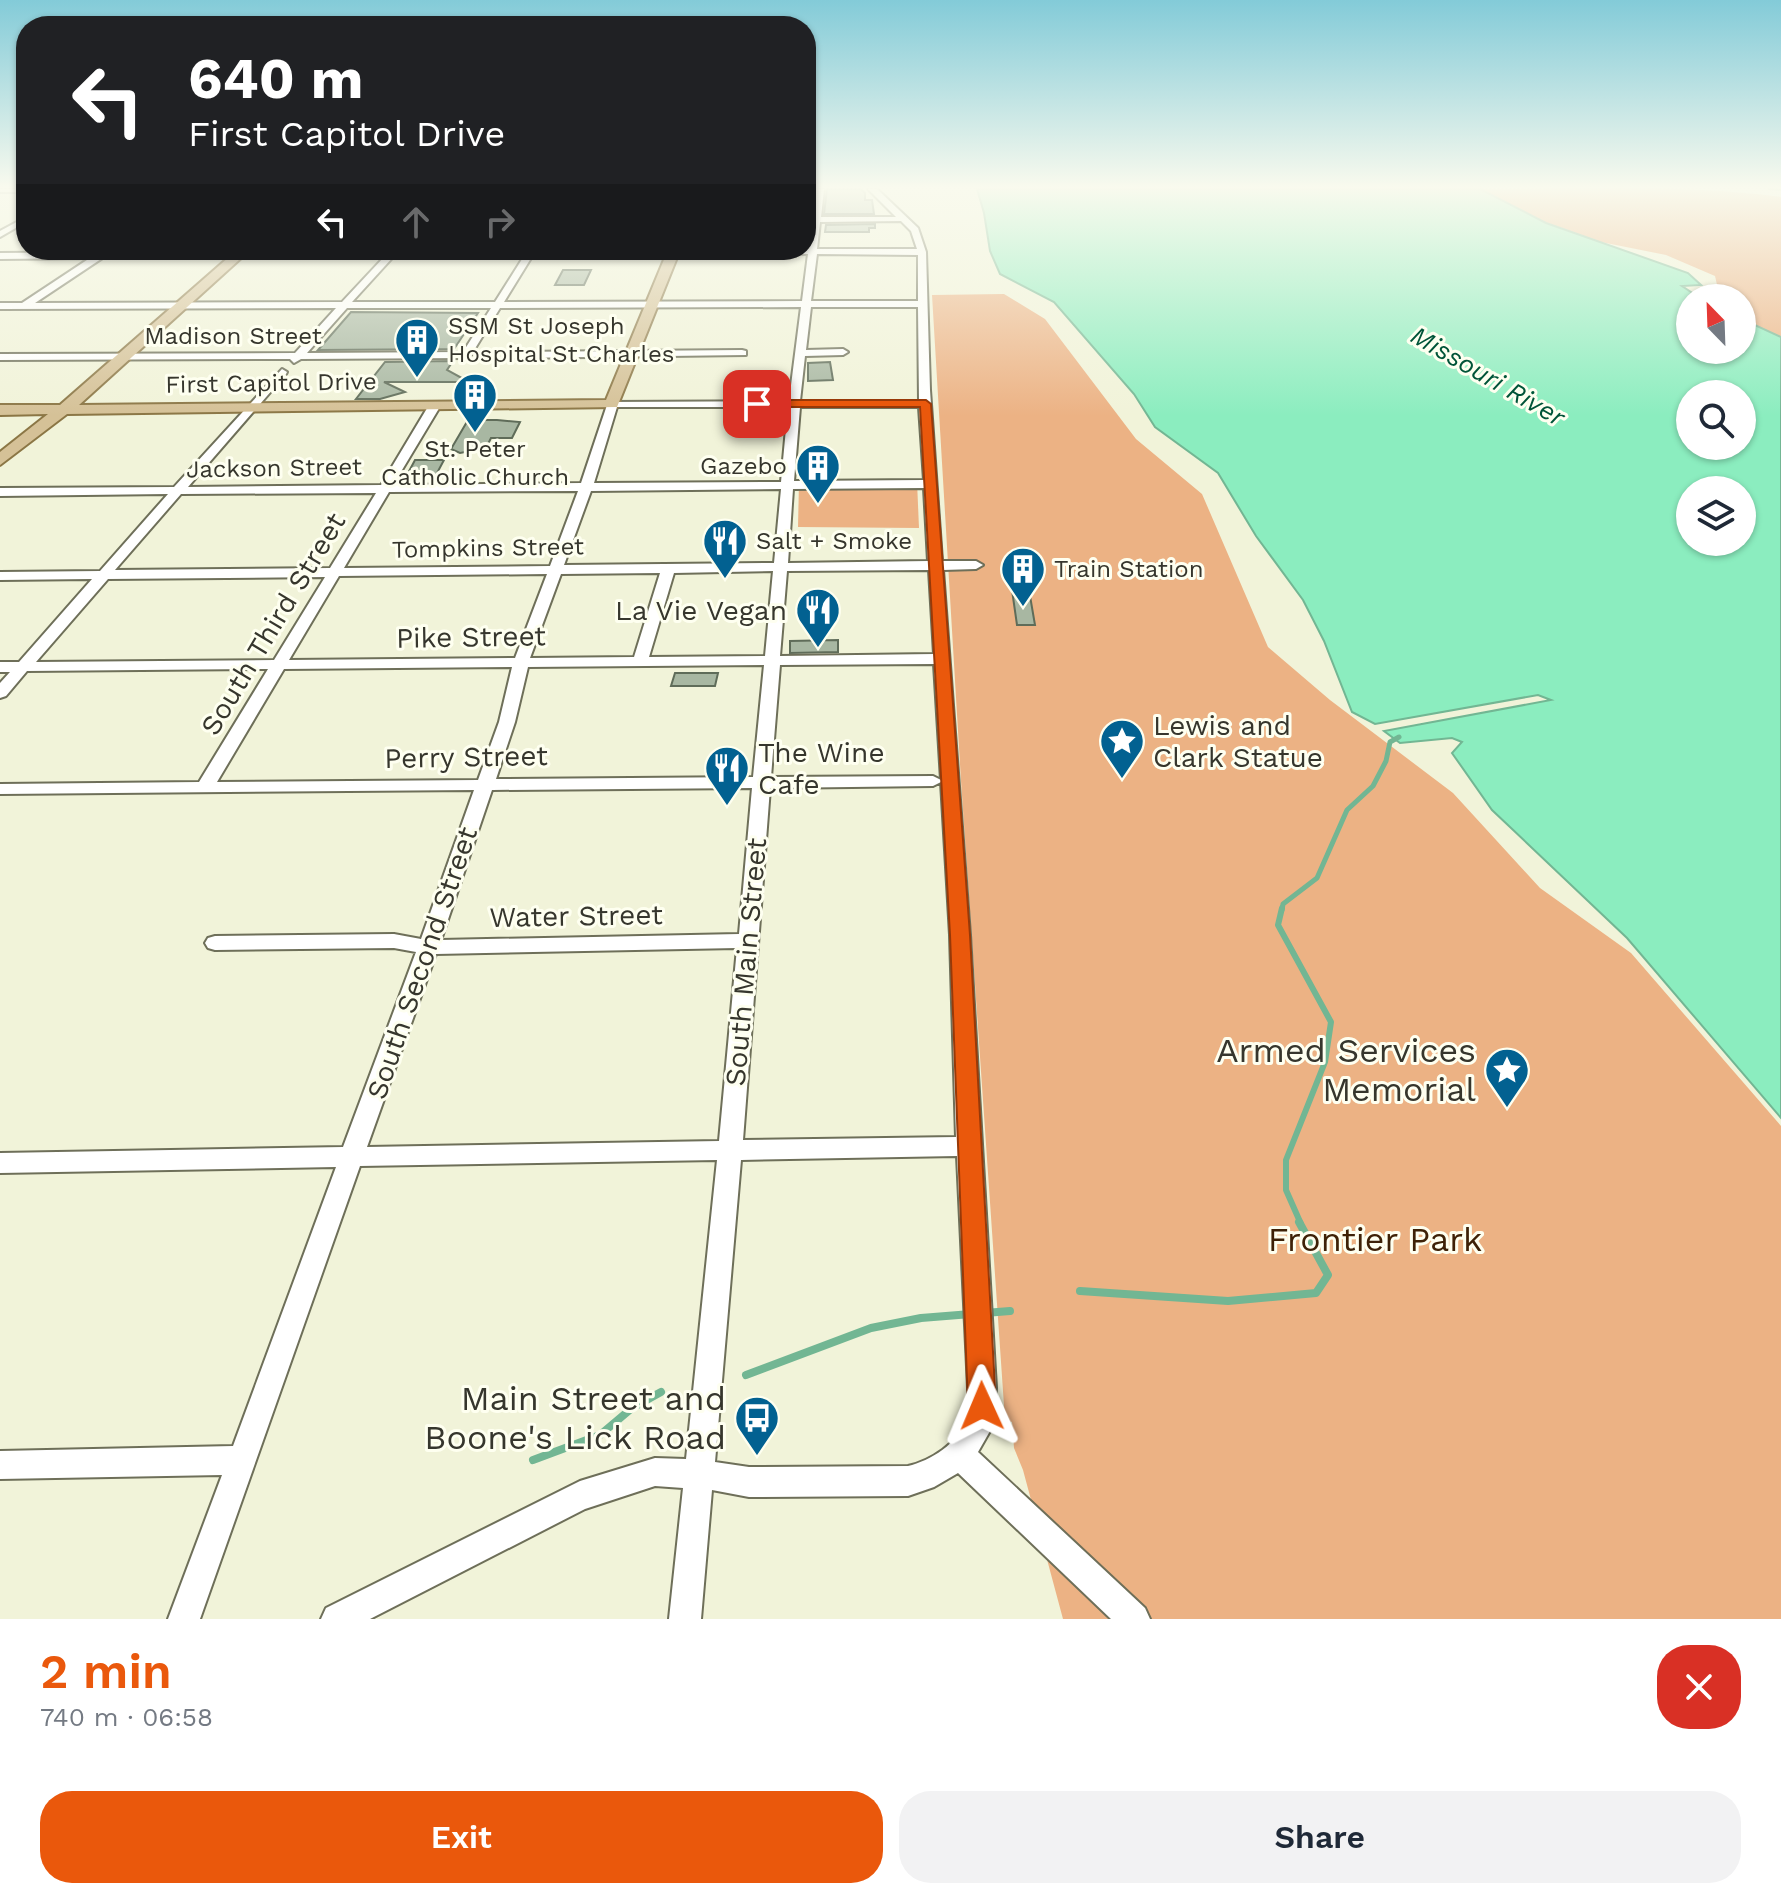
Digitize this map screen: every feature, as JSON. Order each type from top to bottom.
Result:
[{"type":"main road","points":[[0,460],[63,410],[228,265]]},
{"type":"main road","name":"South Second Street","points":[[612,404],[668,265]]},
{"type":"main road","name":"First Capitol Drive","points":[[0,410],[612,404]]},
{"type":"street","points":[[24,306],[85,265]]},
{"type":"street","points":[[0,693],[175,491],[381,265]]},
{"type":"street","points":[[496,306],[523,265]]},
{"type":"street","name":"South Main Street","points":[[685,1619],[730,1151],[795,404],[812,265]]},
{"type":"street","points":[[337,1619],[580,1496],[655,1472],[700,1474],[749,1482],[908,1481],[924,1477],[960,1455],[980,1424],[982,1374],[968,1146],[960,935],[926,404],[922,265]]},
{"type":"street","points":[[0,306],[923,304]]},
{"type":"street","name":"Madison Street","points":[[0,357],[466,355],[496,306]]},
{"type":"street","points":[[800,353],[843,352]]},
{"type":"street","points":[[510,355],[742,353]]},
{"type":"street","name":"First Capitol Drive","points":[[612,404],[926,404]]},
{"type":"street","name":"South Second Street","points":[[184,1619],[428,947],[507,722],[521,662],[586,487],[612,404]]},
{"type":"street","name":"South Third Street","points":[[205,787],[435,405]]},
{"type":"street","name":"Jackson Street","points":[[0,492],[932,484]]},
{"type":"street","name":"Tompkins Street","points":[[0,576],[976,565]]},
{"type":"street","points":[[640,662],[668,568]]},
{"type":"street","name":"Pike Street","points":[[0,667],[942,659]]},
{"type":"street","name":"Perry Street","points":[[0,789],[761,780],[933,781]]},
{"type":"street","name":"Water Street","points":[[215,943],[394,941],[428,947],[747,941]]},
{"type":"street","points":[[0,1163],[968,1146]]},
{"type":"street","points":[[960,1455],[1134,1619]]},
{"type":"street","points":[[0,1465],[241,1460]]},
{"type":"green space","points":[[1688,265],[1781,265],[1781,337],[1756,325],[1756,284],[1717,284],[1715,276]]},
{"type":"green space","name":"Frontier Park","points":[[1004,294],[1045,319],[1136,439],[1202,494],[1268,647],[1330,700],[1453,793],[1540,888],[1631,953],[1781,1126],[1781,1619],[1063,1619],[1023,1470],[1014,1448],[1012,1422],[1005,1420],[961,781],[932,295]]},
{"type":"green space","points":[[746,379],[783,379],[781,399],[754,399],[755,387],[745,386]]},
{"type":"green space","points":[[917,481],[919,528],[798,527],[799,482]]},
{"type":"water","name":"Missouri River","points":[[996,265],[1664,265],[1688,273],[1700,284],[1676,284],[1676,364],[1756,364],[1756,325],[1781,337],[1781,1118],[1627,938],[1492,810],[1452,753],[1462,742],[1452,738],[1400,743],[1384,731],[1551,700],[1538,695],[1375,724],[1352,712],[1324,641],[1303,600],[1256,536],[1218,473],[1155,427],[1134,394],[1054,302],[1000,274]]},
{"type":"building","points":[[563,270],[591,270],[584,285],[555,285]]},
{"type":"building","points":[[351,312],[478,313],[454,349],[318,350]]},
{"type":"building","name":"SSM St Joseph Hospital St Charles","points":[[453,361],[447,370],[469,382],[384,382],[405,392],[380,399],[356,399],[385,362]]},
{"type":"building","points":[[830,362],[833,380],[808,381],[808,363]]},
{"type":"building","name":"St. Peter Catholic Church","points":[[468,420],[520,422],[512,438],[491,438],[486,448],[460,453],[451,449]]},
{"type":"building","points":[[415,460],[444,460],[436,475],[407,475]]},
{"type":"building","name":"Train Station","points":[[1012,590],[1029,590],[1035,625],[1017,625]]},
{"type":"building","name":"La Vie Vegan","points":[[838,640],[838,652],[790,653],[790,641]]},
{"type":"building","points":[[675,673],[718,673],[715,686],[671,686]]},
{"type":"waterway","points":[[1282,910],[1283,904],[1317,878],[1347,810],[1373,786],[1386,761],[1390,742],[1399,737]]},
{"type":"waterway","points":[[1282,908],[1278,925],[1331,1022],[1325,1062],[1286,1160],[1286,1190],[1301,1224]]},
{"type":"waterway","points":[[1080,1291],[1228,1301],[1316,1293],[1328,1275],[1299,1222]]},
{"type":"waterway","points":[[985,1313],[1010,1311]]},
{"type":"waterway","points":[[746,1375],[871,1328],[921,1318],[971,1314]]},
{"type":"waterway","points":[[533,1460],[600,1435],[632,1408],[661,1392]]},
{"type":"place","name":"SSM St Joseph Hospital St Charles","points":[[417,379]]},
{"type":"place","name":"St. Peter Catholic Church","points":[[475,434]]},
{"type":"place","name":"Gazebo","points":[[818,505]]},
{"type":"place","name":"Salt + Smoke","points":[[725,580]]},
{"type":"place","name":"Train Station","points":[[1023,608]]},
{"type":"place","name":"La Vie Vegan","points":[[818,649]]},
{"type":"place","name":"Lewis and Clark Statue","points":[[1122,780]]},
{"type":"place","name":"The Wine Cafe","points":[[727,807]]},
{"type":"place","name":"Armed Services Memorial","points":[[1507,1109]]},
{"type":"place","name":"Main Street and Boone's Lick Road","points":[[757,1457]]},
{"type":"route","points":[[757,404],[926,404],[960,935],[982,1406]]}]
